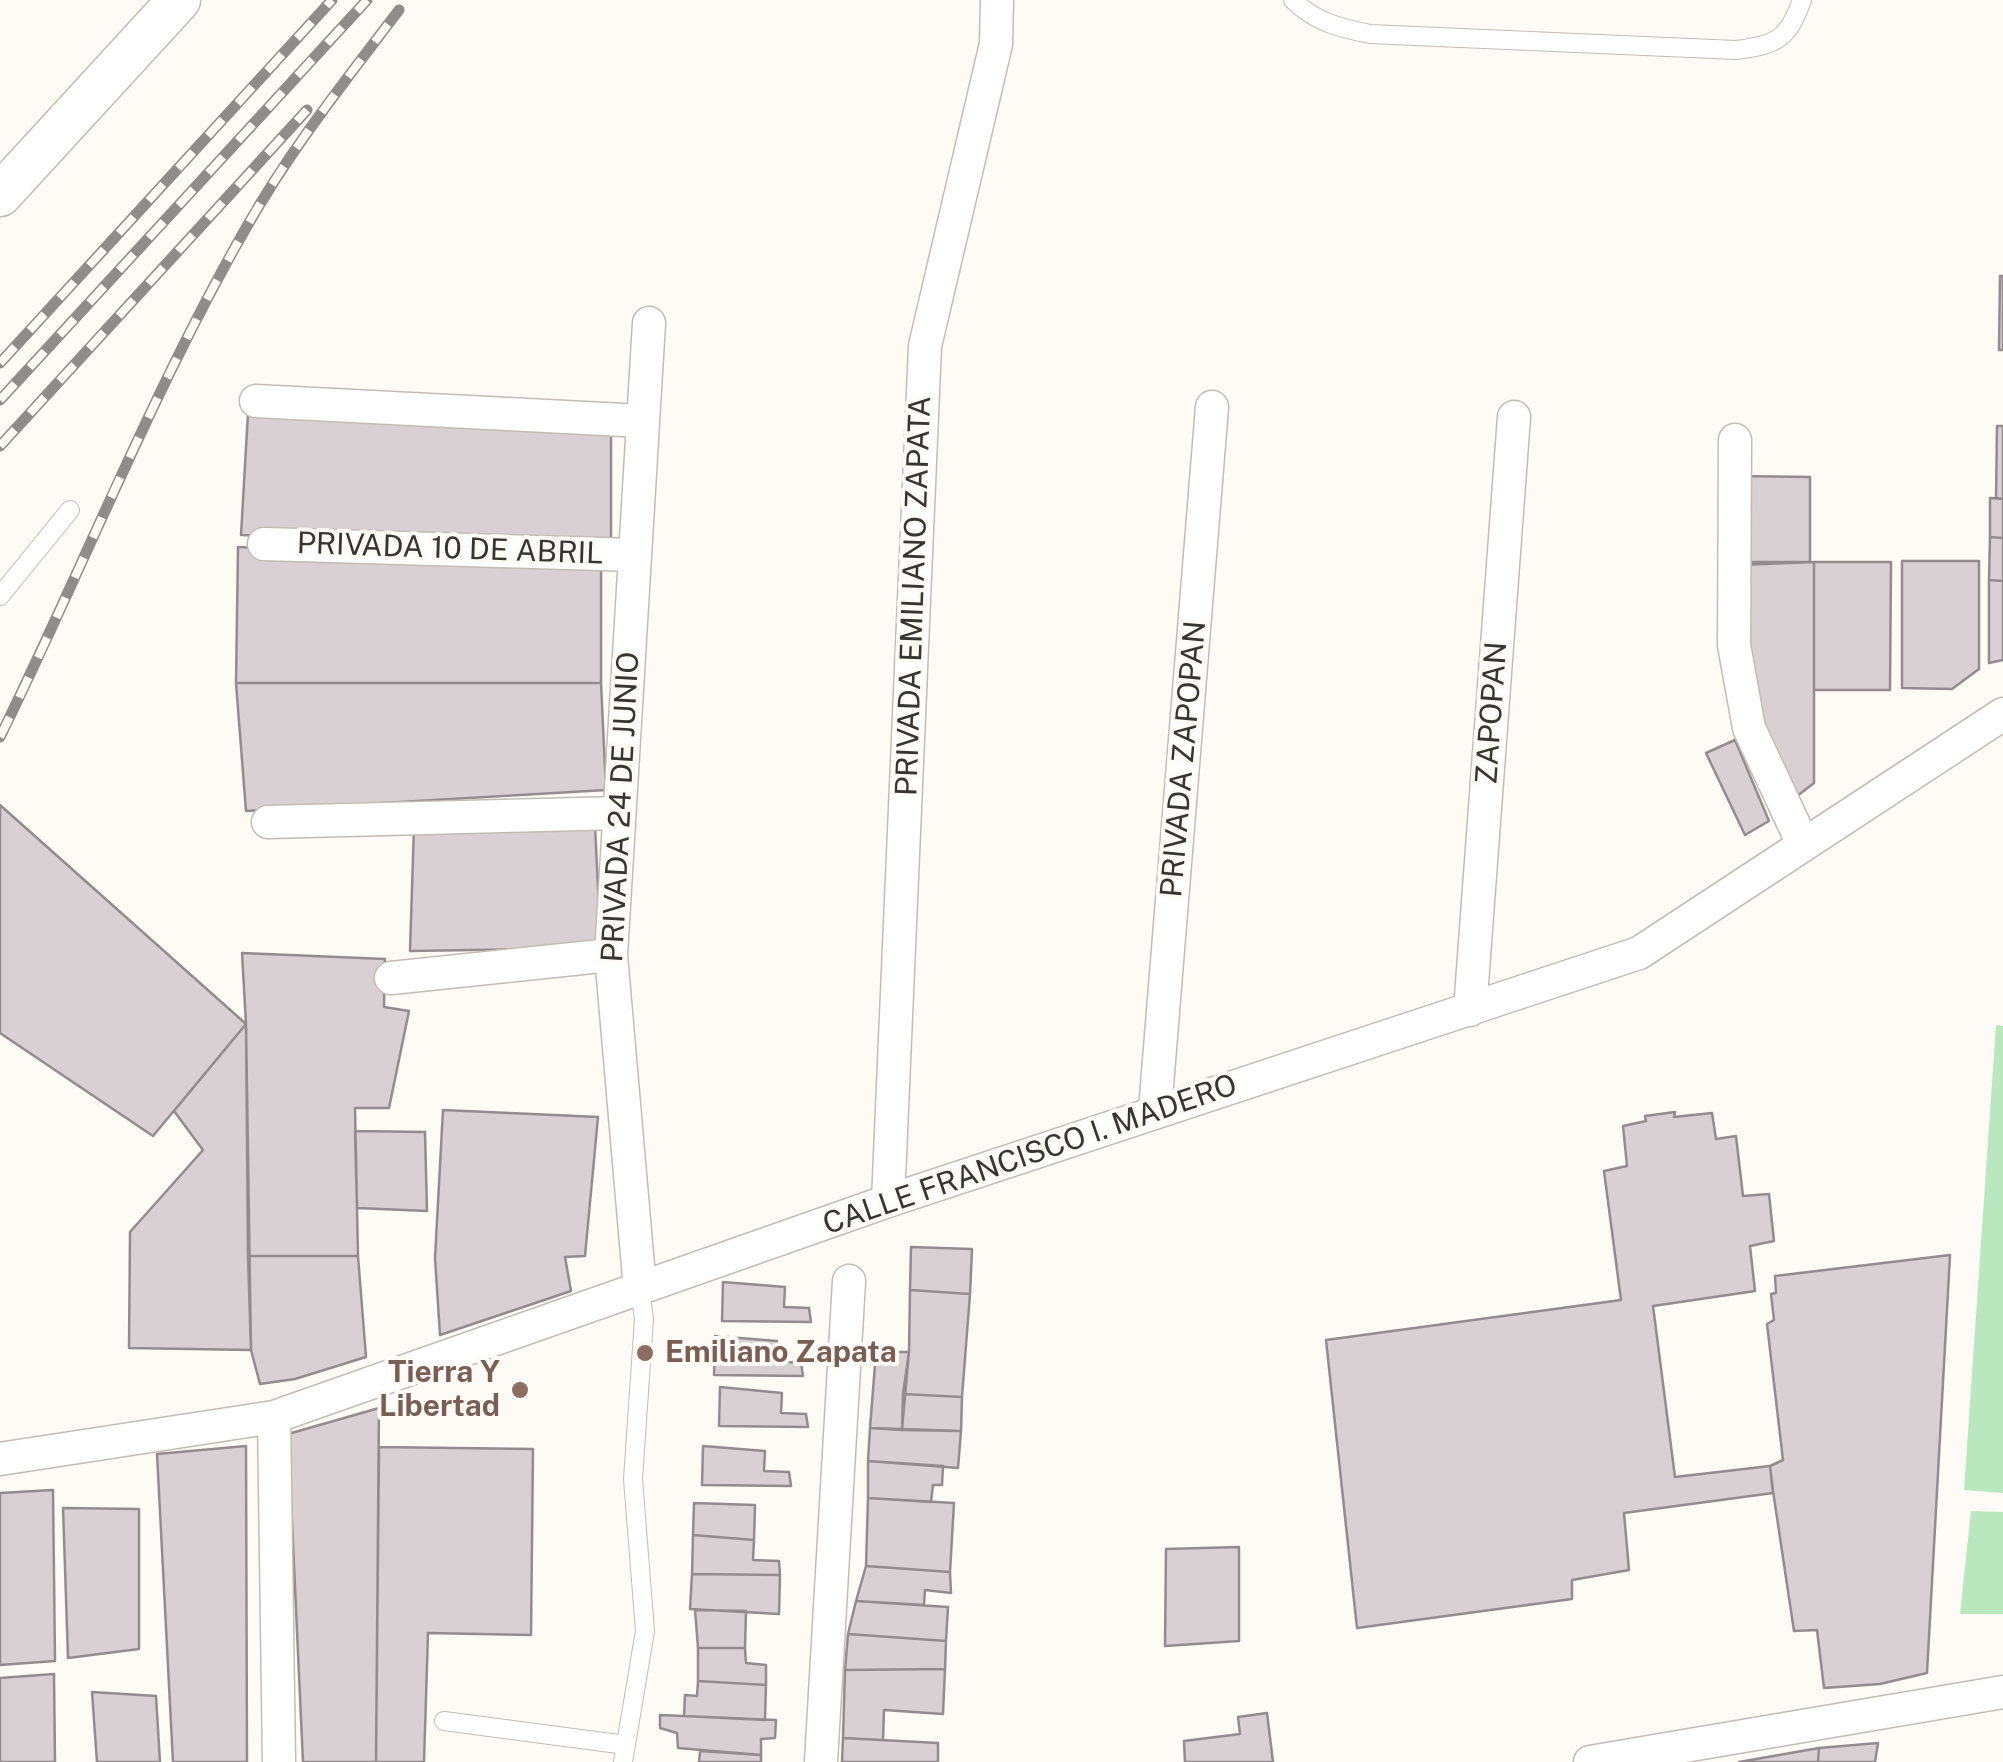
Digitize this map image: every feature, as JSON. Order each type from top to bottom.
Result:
[{"type":"street","points":[[0,195],[179,0]]},
{"type":"street","name":"PRIVADA EMILIANO ZAPATA","points":[[888,1200],[925,346],[996,44],[997,0]]},
{"type":"street","name":"PRIVADA 24 DE JUNIO","points":[[640,1289],[611,955],[648,323]]},
{"type":"street","points":[[256,401],[643,421]]},
{"type":"street","name":"PRIVADA ZAPOPAN","points":[[1155,1110],[1212,407]]},
{"type":"street","name":"ZAPOPAN","points":[[1470,1010],[1514,417]]},
{"type":"street","points":[[1735,440],[1734,645],[1749,728],[1803,844]]},
{"type":"street","name":"PRIVADA 10 DE ABRIL","points":[[264,544],[635,554]]},
{"type":"street","name":"CALLE FRANCISCO I. MADERO","points":[[0,1459],[274,1417],[888,1200],[1639,953],[2003,714]]},
{"type":"street","points":[[268,822],[619,813]]},
{"type":"street","points":[[391,978],[611,955]]},
{"type":"street","points":[[821,1762],[848,1281]]},
{"type":"street","points":[[274,1417],[279,1762]]},
{"type":"street","points":[[1590,1762],[2003,1692]]},
{"type":"lane","points":[[1293,0],[1333,27],[1370,34],[1736,50],[1767,46],[1789,32],[1802,0]]},
{"type":"lane","points":[[0,596],[70,510]]},
{"type":"lane","points":[[444,1722],[624,1753],[645,1630],[634,1479],[644,1319],[640,1289]]},
{"type":"green space","points":[[1996,1025],[2003,1026],[2003,1493],[1964,1490]]},
{"type":"green space","points":[[1971,1511],[2003,1512],[2003,1614],[1960,1614]]},
{"type":"building","points":[[2003,276],[2003,350],[1999,350]]},
{"type":"building","points":[[248,413],[611,428],[611,548],[241,535]]},
{"type":"building","points":[[1997,426],[2003,426],[2003,499],[1996,498]]},
{"type":"building","points":[[1737,476],[1810,477],[1810,562],[1736,562]]},
{"type":"building","points":[[1990,498],[2003,499],[2003,538],[1990,537]]},
{"type":"building","points":[[1990,537],[2003,538],[2003,581],[1989,580]]},
{"type":"building","points":[[238,547],[601,563],[601,683],[236,683]]},
{"type":"building","points":[[1902,561],[1979,561],[1979,669],[1952,689],[1902,688]]},
{"type":"building","points":[[1814,562],[1891,562],[1890,690],[1814,690]]},
{"type":"building","points":[[1814,562],[1814,783],[1788,803],[1745,670],[1738,565]]},
{"type":"building","points":[[1989,580],[2003,581],[2003,660],[1989,663]]},
{"type":"building","points":[[236,683],[601,683],[606,790],[246,811]]},
{"type":"building","points":[[1735,740],[1769,821],[1745,835],[1706,753]]},
{"type":"building","points":[[0,805],[246,1024],[153,1136],[0,1033]]},
{"type":"building","points":[[414,826],[595,826],[601,948],[410,951]]},
{"type":"building","points":[[242,953],[385,959],[384,1007],[409,1011],[389,1108],[355,1108],[358,1256],[248,1256]]},
{"type":"building","points":[[246,1024],[251,1350],[129,1348],[130,1232],[203,1150],[174,1111]]},
{"type":"building","points":[[443,1110],[598,1117],[585,1256],[565,1257],[571,1291],[440,1335],[435,1258]]},
{"type":"building","points":[[1675,1112],[1674,1117],[1712,1113],[1716,1139],[1736,1136],[1743,1196],[1769,1194],[1774,1241],[1750,1246],[1755,1291],[1653,1306],[1675,1477],[1770,1466],[1773,1493],[1624,1513],[1629,1570],[1572,1580],[1572,1599],[1357,1628],[1326,1340],[1621,1300],[1604,1171],[1627,1166],[1623,1126],[1646,1121],[1645,1116]]},
{"type":"building","points":[[355,1131],[425,1132],[427,1211],[357,1208]]},
{"type":"building","points":[[911,1247],[972,1249],[970,1294],[910,1290]]},
{"type":"building","points":[[1950,1255],[1927,1673],[1880,1684],[1824,1688],[1817,1630],[1794,1631],[1770,1466],[1783,1460],[1767,1324],[1774,1320],[1771,1294],[1776,1293],[1775,1276]]},
{"type":"building","points":[[248,1256],[358,1256],[366,1357],[295,1379],[260,1384],[251,1350]]},
{"type":"building","points":[[723,1282],[785,1287],[784,1307],[809,1308],[811,1322],[722,1321]]},
{"type":"building","points":[[910,1290],[970,1294],[962,1397],[903,1394],[909,1352]]},
{"type":"building","points":[[715,1336],[777,1341],[776,1361],[801,1363],[803,1376],[714,1375]]},
{"type":"building","points":[[876,1352],[909,1352],[902,1430],[870,1428]]},
{"type":"building","points":[[720,1387],[782,1393],[781,1413],[806,1414],[808,1427],[719,1426]]},
{"type":"building","points":[[903,1394],[962,1397],[961,1431],[902,1430]]},
{"type":"building","points":[[379,1408],[376,1762],[303,1762],[288,1434]]},
{"type":"building","points":[[870,1428],[961,1431],[958,1468],[868,1461]]},
{"type":"building","points":[[246,1446],[247,1762],[173,1762],[157,1454]]},
{"type":"building","points":[[703,1446],[765,1451],[764,1471],[789,1472],[791,1486],[702,1485]]},
{"type":"building","points":[[379,1447],[533,1449],[531,1635],[428,1633],[424,1762],[376,1762]]},
{"type":"building","points":[[868,1461],[943,1466],[942,1485],[933,1485],[931,1502],[868,1498]]},
{"type":"building","points":[[53,1490],[55,1661],[0,1665],[0,1493]]},
{"type":"building","points":[[868,1498],[954,1503],[950,1572],[866,1566]]},
{"type":"building","points":[[694,1503],[755,1505],[754,1540],[693,1535]]},
{"type":"building","points":[[63,1508],[139,1509],[139,1649],[68,1658]]},
{"type":"building","points":[[693,1535],[754,1540],[753,1560],[779,1561],[780,1575],[692,1574]]},
{"type":"building","points":[[1239,1547],[1239,1641],[1165,1646],[1166,1549]]},
{"type":"building","points":[[866,1566],[950,1572],[951,1593],[925,1590],[924,1605],[856,1601]]},
{"type":"building","points":[[692,1574],[780,1575],[779,1614],[690,1609]]},
{"type":"building","points":[[856,1601],[948,1607],[946,1641],[848,1634]]},
{"type":"building","points":[[695,1610],[746,1611],[745,1648],[698,1648]]},
{"type":"building","points":[[848,1634],[946,1641],[945,1669],[845,1670]]},
{"type":"building","points":[[698,1648],[745,1648],[746,1663],[766,1665],[766,1685],[698,1681]]},
{"type":"building","points":[[945,1669],[943,1714],[884,1710],[883,1740],[843,1738],[845,1670]]},
{"type":"building","points":[[54,1674],[55,1762],[0,1762],[0,1678]]},
{"type":"building","points":[[698,1681],[766,1685],[765,1720],[684,1716],[685,1695],[697,1696]]},
{"type":"building","points":[[92,1692],[156,1696],[160,1762],[97,1762]]},
{"type":"building","points":[[1267,1713],[1273,1762],[1185,1762],[1184,1741],[1240,1734],[1238,1717]]},
{"type":"building","points":[[660,1715],[776,1720],[775,1738],[761,1739],[761,1755],[678,1748],[677,1733],[660,1728]]},
{"type":"building","points":[[843,1738],[938,1743],[938,1762],[842,1762]]},
{"type":"building","points":[[1878,1743],[1875,1762],[1818,1762],[1819,1748]]},
{"type":"building","points":[[1819,1748],[1818,1762],[1739,1762]]},
{"type":"building","points":[[700,1751],[761,1755],[761,1762],[699,1762]]},
{"type":"railway","points":[[0,363],[332,0]]},
{"type":"railway","points":[[0,400],[367,0]]},
{"type":"railway","points":[[0,737],[149,417],[246,228],[319,116],[399,10]]},
{"type":"railway","points":[[0,446],[307,110]]},
{"type":"place","name":"Emiliano Zapata","points":[[645,1353]]},
{"type":"place","name":"Tierra Y Libertad","points":[[520,1390]]}]
